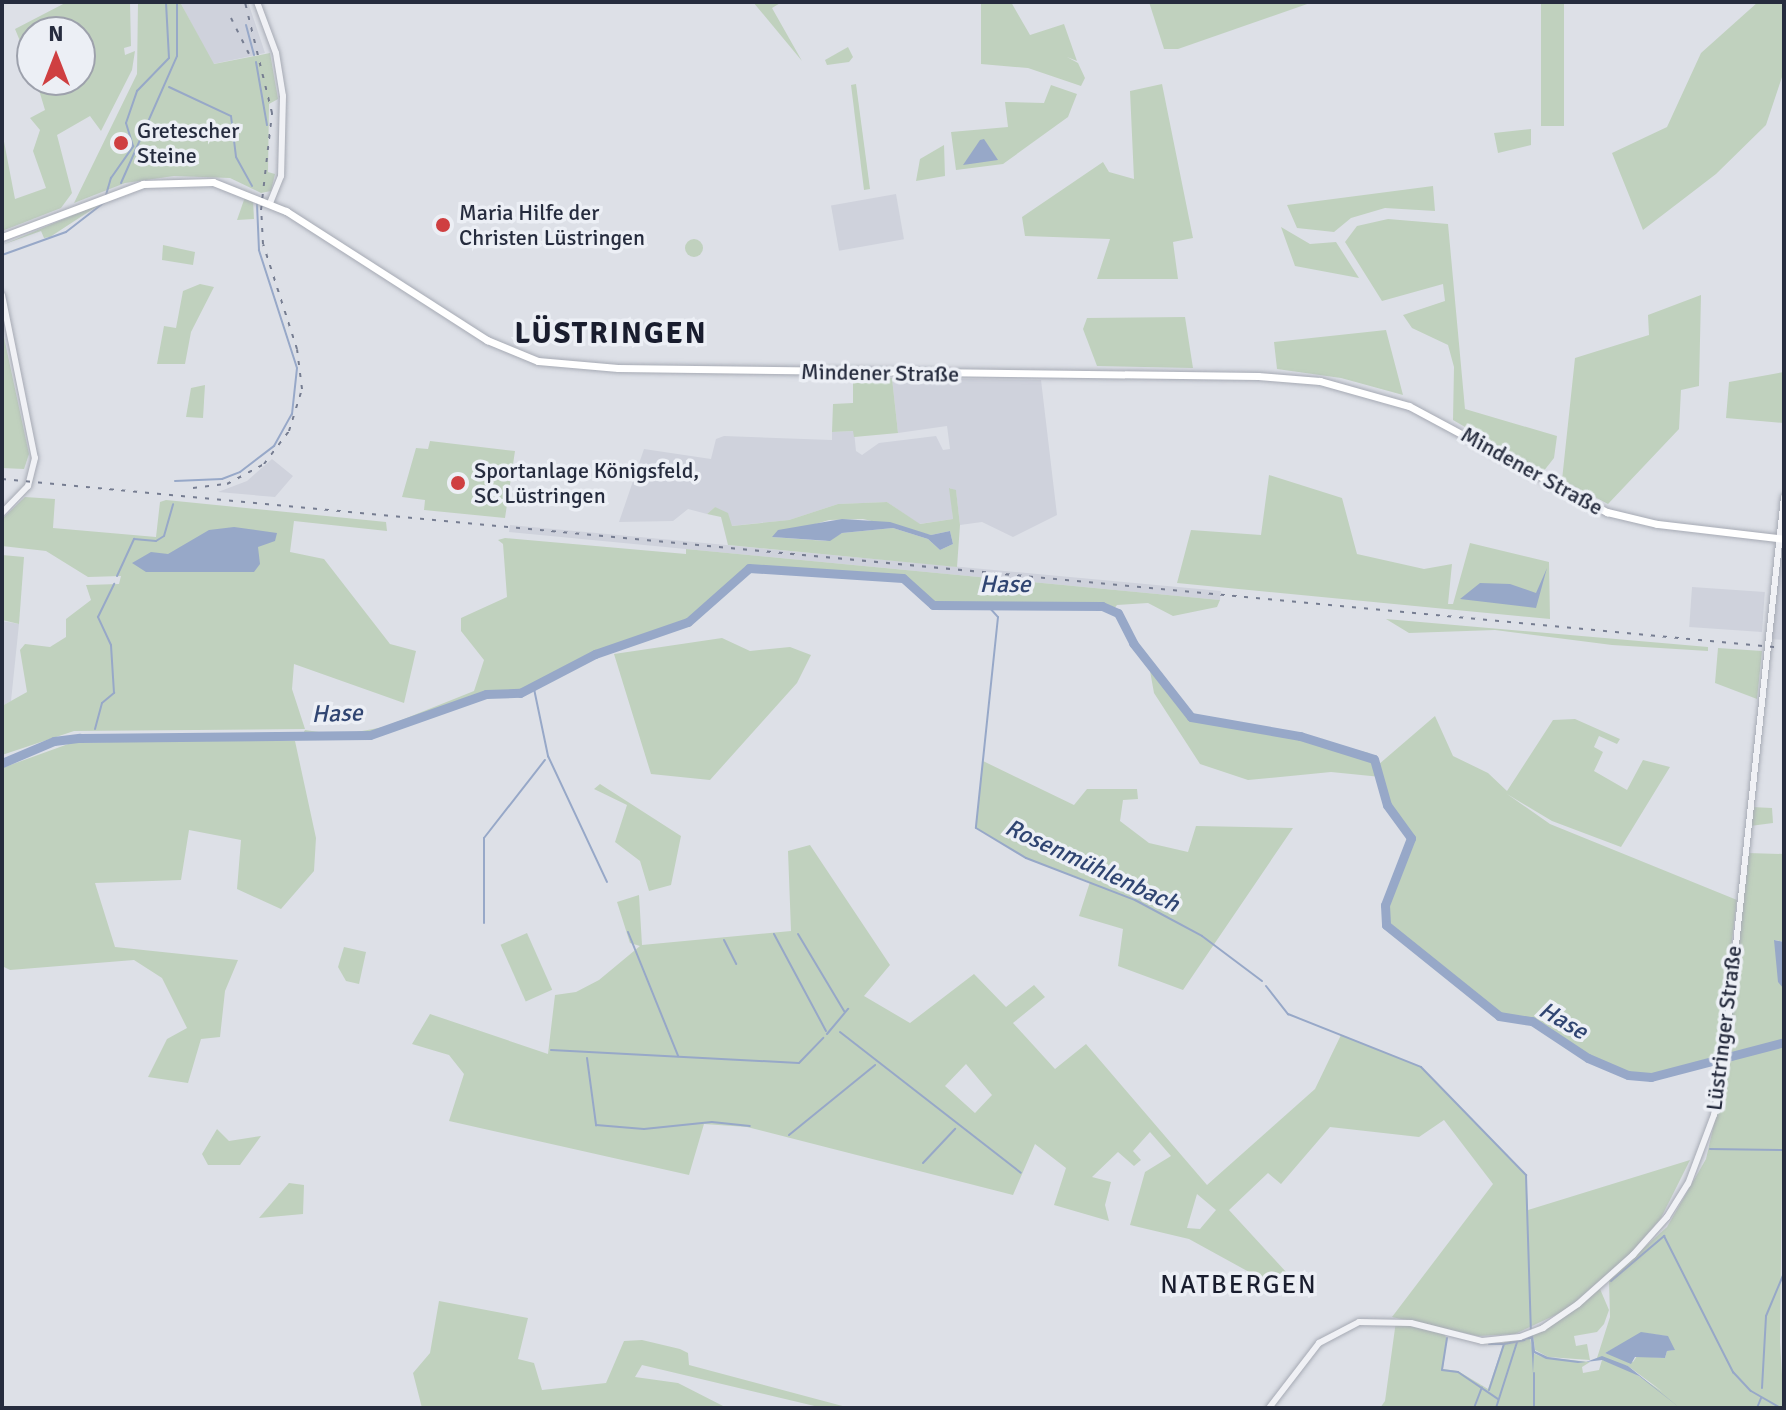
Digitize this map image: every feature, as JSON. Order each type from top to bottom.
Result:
[{"type":"main road","name":"Mindener Straße","points":[[2,237],[118,192],[158,182],[213,182],[270,203],[487,340],[538,361],[618,368],[1258,376],[1320,381],[1409,406],[1607,512],[1657,524],[1781,538]]},
{"type":"street","points":[[257,2],[279,65],[283,96],[281,176],[270,203]]},
{"type":"street","points":[[2,295],[35,458],[28,486],[2,513]]},
{"type":"street","name":"Lüstringer Straße","points":[[1269,1408],[1319,1343],[1359,1322],[1411,1323],[1482,1341],[1521,1337],[1543,1328],[1601,1285],[1667,1217],[1702,1155],[1723,1066],[1784,497]]},
{"type":"shaded area","points":[[180,2],[248,2],[265,53],[213,64]]},
{"type":"shaded area","points":[[896,194],[904,239],[839,251],[831,205]]},
{"type":"shaded area","points":[[892,378],[1041,380],[1057,515],[1013,537],[982,522],[960,525],[956,491],[950,488],[953,519],[919,524],[887,502],[838,504],[789,520],[731,526],[715,507],[707,514],[688,509],[673,521],[619,522],[644,449],[711,459],[716,439],[724,436],[832,440],[832,432],[854,431],[856,451],[862,455],[879,443],[936,436],[943,450],[950,449],[947,426],[898,433]]},
{"type":"shaded area","points":[[272,459],[293,476],[275,497],[218,492],[247,481]]},
{"type":"shaded area","points":[[510,525],[1221,591],[1220,600],[509,532]]},
{"type":"shaded area","points":[[1784,543],[1784,640],[1771,639]]},
{"type":"shaded area","points":[[1692,587],[1765,592],[1762,632],[1689,627]]},
{"type":"shaded area","points":[[2,621],[19,624],[11,701],[2,706]]},
{"type":"green space","points":[[67,2],[130,2],[131,46],[124,48],[125,55],[135,51],[132,70],[101,131],[90,116],[57,135],[72,193],[61,208],[2,231],[2,131],[15,199],[46,188],[33,151],[40,130],[30,118],[45,110],[41,96],[96,96],[96,16],[40,16]]},
{"type":"green space","points":[[138,2],[180,2],[214,64],[270,53],[278,99],[269,104],[268,172],[275,174],[271,191],[261,193],[230,178],[174,176],[125,183],[74,203],[137,74]]},
{"type":"green space","points":[[753,2],[782,2],[772,8],[802,61]]},
{"type":"green space","points":[[981,2],[1011,2],[1030,35],[1064,24],[1077,61],[1067,57],[1078,63],[1085,78],[1081,86],[1028,68],[981,64]]},
{"type":"green space","points":[[1149,2],[1313,2],[1178,49],[1164,49]]},
{"type":"green space","points":[[1541,2],[1564,2],[1564,126],[1541,126]]},
{"type":"green space","points":[[1758,2],[1784,2],[1784,71],[1766,125],[1716,174],[1643,230],[1612,153],[1667,127],[1701,53]]},
{"type":"green space","points":[[848,47],[853,57],[849,62],[827,65],[825,60]]},
{"type":"green space","points":[[856,84],[870,189],[864,190],[851,85]]},
{"type":"green space","points":[[1162,84],[1193,238],[1173,242],[1178,279],[1097,279],[1110,239],[1025,236],[1022,217],[1103,162],[1109,172],[1134,179],[1130,91]]},
{"type":"green space","points":[[1051,85],[1077,94],[1068,117],[1003,164],[956,170],[951,132],[1008,127],[1005,102],[1044,103]]},
{"type":"green space","points":[[1531,129],[1531,145],[1498,153],[1494,133]]},
{"type":"green space","points":[[944,145],[945,176],[916,181],[920,159]]},
{"type":"green space","points":[[1433,186],[1435,211],[1385,208],[1351,218],[1334,232],[1297,228],[1287,205]]},
{"type":"green space","points":[[245,197],[253,200],[254,219],[237,220]]},
{"type":"green space","points":[[102,203],[50,237],[44,238],[41,231],[2,245]]},
{"type":"green space","points":[[1388,219],[1448,224],[1465,409],[1557,436],[1554,458],[1543,472],[1453,420],[1454,367],[1448,345],[1412,328],[1403,315],[1445,301],[1443,284],[1382,301],[1345,242],[1357,226]]},
{"type":"green space","points":[[1281,227],[1310,244],[1336,242],[1359,278],[1295,266]]},
{"type":"green space","points":[[694,239],[701,241],[701,255],[694,257],[687,255],[685,248],[687,241]]},
{"type":"green space","points":[[163,245],[195,252],[193,265],[162,260]]},
{"type":"green space","points":[[200,284],[214,287],[191,332],[185,364],[157,364],[164,326],[176,328],[183,291]]},
{"type":"green space","points":[[1701,295],[1699,386],[1681,390],[1679,429],[1608,504],[1562,480],[1575,358],[1649,335],[1648,315]]},
{"type":"green space","points":[[1185,317],[1193,368],[1097,366],[1083,329],[1087,318]]},
{"type":"green space","points":[[2,328],[29,454],[24,469],[2,468]]},
{"type":"green space","points":[[1386,330],[1403,395],[1341,378],[1277,369],[1274,342]]},
{"type":"green space","points":[[1784,372],[1784,423],[1726,418],[1729,382]]},
{"type":"green space","points":[[853,377],[892,378],[898,433],[854,437],[853,431],[832,432],[833,404],[853,403]]},
{"type":"green space","points":[[205,385],[203,418],[186,417],[191,388]]},
{"type":"green space","name":"Sportanlage Königsfeld, SC Lüstringen","points":[[430,441],[515,451],[505,518],[424,510],[425,500],[402,497],[416,448],[428,449]]},
{"type":"green space","points":[[1269,475],[1342,498],[1357,554],[1424,569],[1452,564],[1448,604],[1453,604],[1470,543],[1549,562],[1550,619],[1177,583],[1191,530],[1261,535]]},
{"type":"green space","points":[[949,488],[956,490],[960,525],[957,567],[728,545],[721,517],[707,514],[715,507],[728,513],[732,526],[789,520],[838,504],[887,502],[920,524],[953,519]],"holes":[[[863,519],[931,535],[950,531],[953,544],[940,550],[928,539],[893,528],[842,533],[826,541],[772,537],[829,520]]]},
{"type":"green space","points":[[25,497],[55,499],[53,528],[156,537],[160,502],[166,500],[386,522],[387,531],[294,521],[290,552],[324,559],[390,644],[416,651],[404,703],[294,664],[292,689],[305,729],[74,731],[2,755],[2,706],[27,692],[20,650],[25,644],[50,647],[66,637],[66,619],[91,600],[86,585],[119,584],[121,576],[88,577],[46,551],[2,546],[2,519]]},
{"type":"green space","points":[[505,538],[686,554],[686,549],[1220,600],[1217,607],[1173,616],[1148,603],[1117,605],[1113,610],[1081,603],[1059,609],[1020,602],[933,605],[903,578],[749,568],[689,620],[595,654],[520,693],[486,694],[370,735],[340,735],[384,727],[474,691],[484,660],[461,631],[461,618],[507,597],[503,544],[498,540]]},
{"type":"green space","points":[[2,555],[24,557],[19,624],[2,620]]},
{"type":"green space","points":[[1386,619],[1708,647],[1708,651],[1612,645],[1495,630],[1409,633]]},
{"type":"green space","points":[[722,638],[750,651],[790,647],[811,655],[797,683],[710,780],[651,774],[614,654]]},
{"type":"green space","points":[[1718,648],[1762,651],[1757,699],[1715,683]]},
{"type":"green space","points":[[1148,660],[1186,713],[1199,720],[1300,736],[1369,753],[1378,765],[1435,716],[1453,756],[1488,773],[1507,791],[1553,720],[1575,719],[1620,739],[1617,744],[1599,736],[1594,747],[1603,752],[1594,771],[1627,790],[1643,760],[1670,767],[1621,847],[1552,821],[1507,794],[1550,824],[1737,900],[1719,1045],[1711,1061],[1651,1077],[1628,1075],[1591,1060],[1532,1021],[1499,1016],[1386,925],[1385,905],[1411,838],[1387,805],[1381,777],[1331,772],[1248,780],[1200,764],[1154,693]]},
{"type":"green space","points":[[305,730],[340,735],[302,735]]},
{"type":"green space","points":[[227,739],[295,741],[316,838],[314,871],[281,909],[237,889],[241,840],[189,830],[181,880],[95,883],[115,947],[238,960],[225,991],[220,1037],[201,1039],[188,1083],[148,1077],[167,1039],[187,1028],[162,978],[134,960],[10,970],[2,966],[2,768],[71,743]]},
{"type":"green space","points":[[983,761],[1074,805],[1087,789],[1137,789],[1138,799],[1123,800],[1120,821],[1149,843],[1188,852],[1196,826],[1293,828],[1183,990],[1118,966],[1123,929],[1079,916],[1090,882],[1026,858],[976,828]]},
{"type":"green space","points":[[600,784],[681,836],[671,885],[649,891],[640,861],[615,842],[627,805],[594,789]]},
{"type":"green space","points":[[1751,807],[1772,808],[1773,823],[1750,826]]},
{"type":"green space","points":[[810,845],[890,965],[864,996],[910,1023],[974,974],[1006,1007],[1034,985],[1045,997],[1013,1023],[1055,1069],[1086,1044],[1207,1185],[1315,1089],[1341,1035],[1421,1067],[1526,1175],[1528,1210],[1690,1160],[1661,1218],[1630,1254],[1566,1310],[1515,1334],[1478,1336],[1392,1317],[1493,1184],[1444,1120],[1419,1137],[1330,1127],[1281,1184],[1268,1173],[1229,1210],[1287,1273],[1260,1278],[1189,1239],[1130,1225],[1145,1172],[1171,1156],[1150,1132],[1133,1151],[1141,1160],[1134,1166],[1118,1152],[1092,1177],[1111,1182],[1105,1205],[1109,1221],[1054,1205],[1066,1168],[1035,1144],[1013,1195],[747,1127],[704,1124],[689,1175],[449,1121],[464,1074],[449,1055],[412,1044],[430,1014],[548,1054],[555,995],[576,992],[599,980],[640,946],[630,943],[617,902],[639,895],[642,945],[791,931],[788,851]],"holes":[[[966,1064],[992,1095],[975,1113],[945,1086]],[[1197,1194],[1216,1210],[1200,1229],[1187,1228]]]},
{"type":"green space","points":[[1747,853],[1784,854],[1784,942],[1775,940],[1784,989],[1780,1342],[1784,1408],[1380,1408],[1385,1401],[1396,1321],[1443,1332],[1447,1339],[1443,1369],[1458,1371],[1488,1389],[1504,1342],[1530,1338],[1533,1353],[1542,1357],[1590,1362],[1582,1367],[1583,1373],[1599,1370],[1602,1360],[1625,1367],[1663,1392],[1628,1366],[1597,1358],[1610,1317],[1609,1280],[1667,1227],[1706,1159],[1726,1072]],"holes":[[[1643,1333],[1666,1336],[1674,1350],[1667,1351],[1665,1358],[1637,1356],[1633,1362],[1605,1353]]]},
{"type":"green space","points":[[527,933],[552,990],[526,1001],[501,945]]},
{"type":"green space","points":[[344,947],[366,952],[359,984],[346,981],[338,967]]},
{"type":"green space","points":[[217,1129],[229,1141],[261,1136],[240,1165],[208,1165],[202,1154]]},
{"type":"green space","points":[[289,1183],[304,1185],[303,1214],[259,1218]]},
{"type":"green space","points":[[1600,1289],[1609,1310],[1604,1324],[1597,1332],[1574,1336],[1576,1346],[1587,1344],[1590,1360],[1548,1357],[1535,1350],[1533,1335]]},
{"type":"green space","points":[[439,1301],[528,1318],[518,1359],[534,1363],[542,1390],[606,1383],[624,1341],[642,1340],[688,1353],[689,1365],[850,1408],[823,1408],[642,1365],[635,1377],[678,1383],[727,1408],[422,1408],[413,1373],[430,1353]]},
{"type":"water","points":[[984,139],[998,160],[963,165],[980,140]]},
{"type":"water","points":[[842,519],[890,522],[931,535],[950,531],[953,544],[940,550],[928,539],[893,528],[842,533],[830,541],[772,537],[778,530]]},
{"type":"water","points":[[234,527],[277,533],[275,541],[258,547],[260,564],[254,572],[146,572],[132,563],[151,552],[168,554],[209,530]]},
{"type":"water","points":[[1547,568],[1536,608],[1460,599],[1480,583],[1510,584],[1536,593]]},
{"type":"water","points":[[1774,940],[1784,942],[1784,989],[1778,982]]},
{"type":"water","points":[[1641,1332],[1668,1336],[1675,1350],[1667,1351],[1665,1358],[1635,1357],[1631,1364],[1605,1353]]},
{"type":"water","points":[[1533,1335],[1535,1351],[1548,1357],[1586,1362],[1546,1359],[1534,1353],[1533,1374],[1531,1339],[1522,1340]]},
{"type":"water","points":[[1602,1356],[1628,1366],[1680,1408],[1639,1376],[1602,1360],[1586,1362]]},
{"type":"waterway","points":[[106,195],[111,178],[133,146],[126,123],[137,91],[169,58],[166,2]]},
{"type":"waterway","points":[[121,183],[177,56],[177,2]]},
{"type":"waterway","points":[[246,25],[254,55]]},
{"type":"waterway","points":[[256,62],[267,125]]},
{"type":"waterway","points":[[169,87],[231,116],[236,157],[252,186]]},
{"type":"waterway","points":[[2,255],[66,232],[106,201]]},
{"type":"waterway","points":[[175,481],[222,479],[240,472],[274,446],[292,414],[297,368],[259,250],[257,204]]},
{"type":"waterway","points":[[117,576],[134,539],[156,541],[164,536],[173,504]]},
{"type":"waterway","name":"Hase","points":[[2,763],[54,741],[80,738],[370,735],[486,694],[520,693],[595,654],[688,622],[749,568],[903,578],[933,605],[1102,606],[1118,613],[1133,643],[1191,717],[1300,736],[1374,759],[1387,805],[1411,838],[1385,905],[1386,925],[1499,1016],[1532,1021],[1588,1058],[1628,1075],[1651,1077],[1784,1042]]},
{"type":"waterway","points":[[95,729],[102,703],[114,693],[111,645],[98,617],[114,584]]},
{"type":"waterway","name":"Rosenmühlenbach","points":[[988,606],[998,617],[976,828],[1026,858],[1135,900],[1202,936],[1262,981]]},
{"type":"waterway","points":[[533,684],[548,756],[607,882]]},
{"type":"waterway","points":[[484,923],[484,838],[545,760]]},
{"type":"waterway","points":[[628,932],[678,1056]]},
{"type":"waterway","points":[[774,934],[826,1031]]},
{"type":"waterway","points":[[798,934],[844,1011]]},
{"type":"waterway","points":[[724,940],[736,964]]},
{"type":"waterway","name":"Rosenmühlenbach","points":[[1266,986],[1288,1014],[1421,1067],[1526,1175],[1531,1331]]},
{"type":"waterway","points":[[827,1034],[848,1009]]},
{"type":"waterway","points":[[840,1032],[1021,1173]]},
{"type":"waterway","points":[[551,1050],[799,1063],[823,1038]]},
{"type":"waterway","points":[[587,1058],[596,1125],[644,1129],[712,1122],[750,1126]]},
{"type":"waterway","points":[[789,1135],[875,1065]]},
{"type":"waterway","points":[[923,1163],[955,1129]]},
{"type":"waterway","points":[[1710,1149],[1784,1150]]},
{"type":"waterway","points":[[1611,1281],[1664,1236],[1733,1372],[1751,1391],[1781,1408]]},
{"type":"waterway","points":[[1762,1388],[1766,1316],[1784,1273]]},
{"type":"waterway","points":[[1447,1338],[1442,1370],[1458,1372],[1498,1399]]},
{"type":"waterway","points":[[1489,1390],[1504,1344],[1525,1340]]},
{"type":"waterway","points":[[1496,1408],[1517,1342]]},
{"type":"waterway","points":[[1489,1344],[1503,1344]]},
{"type":"waterway","points":[[1534,1373],[1534,1408]]},
{"type":"waterway","points":[[1474,1408],[1482,1387]]},
{"type":"waterway","points":[[1757,1408],[1761,1398]]},
{"type":"railway","points":[[193,488],[227,484],[264,464],[289,431],[302,389],[297,349],[263,244],[261,210],[272,113],[245,2]]},
{"type":"railway","points":[[231,18],[249,54]]},
{"type":"railway","points":[[2,479],[1784,648]]},
{"type":"place","name":"Gretescher Steine","points":[[121,143]]},
{"type":"place","name":"Maria Hilfe der Christen Lüstringen","points":[[443,225]]},
{"type":"place","name":"Sportanlage Königsfeld, SC Lüstringen","points":[[458,483]]},
{"type":"district","name":"LÜSTRINGEN","points":[[611,334]]},
{"type":"district","name":"NATBERGEN","points":[[1239,1286]]}]
